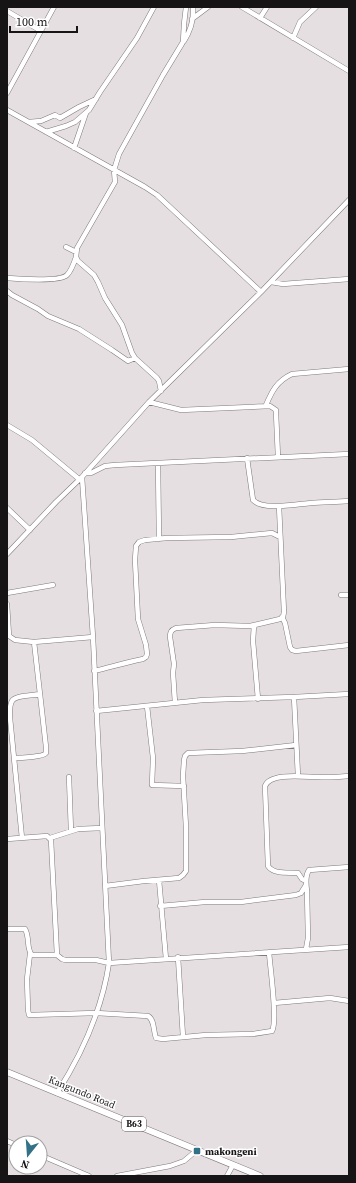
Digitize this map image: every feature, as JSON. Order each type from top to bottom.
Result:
[{"type":"highway","name":"Kangundo Road","points":[[8,1075],[57,1093],[260,1176]]},
{"type":"street","points":[[8,90],[53,9],[47,7]]},
{"type":"street","points":[[46,132],[75,122],[89,110],[138,38],[154,7]]},
{"type":"street","points":[[183,42],[186,7]]},
{"type":"street","points":[[7,278],[41,279],[64,277],[68,274],[76,255],[77,248],[113,185],[114,170],[119,154],[163,75],[188,34],[192,19],[192,7]]},
{"type":"street","points":[[192,19],[208,7]]},
{"type":"street","points":[[242,7],[349,72]]},
{"type":"street","points":[[260,18],[267,7]]},
{"type":"street","points":[[293,38],[300,22],[316,7]]},
{"type":"street","points":[[7,11],[41,31]]},
{"type":"street","points":[[29,122],[42,121],[55,115],[60,118],[96,98]]},
{"type":"street","points":[[7,110],[146,187],[157,195],[261,292]]},
{"type":"street","points":[[74,148],[86,113]]},
{"type":"street","points":[[7,554],[82,477],[149,402],[261,292],[349,200]]},
{"type":"street","points":[[66,247],[76,255],[78,261],[94,275],[105,298],[122,325],[130,350],[135,358],[157,378],[161,391]]},
{"type":"street","points":[[270,282],[283,284],[349,279]]},
{"type":"street","points":[[7,291],[48,316],[78,329],[128,361],[135,358]]},
{"type":"street","points":[[266,405],[270,394],[276,385],[283,378],[292,374],[349,369]]},
{"type":"street","points":[[149,402],[181,410],[266,405],[274,407],[276,413],[278,457]]},
{"type":"street","points":[[7,425],[32,440],[82,477],[93,637],[109,963],[104,990],[96,1013],[79,1054],[57,1093]]},
{"type":"street","points":[[82,477],[105,466],[349,454]]},
{"type":"street","points":[[247,458],[253,500],[255,503],[260,505],[279,506],[349,501]]},
{"type":"street","points":[[158,463],[159,539]]},
{"type":"street","points":[[175,703],[173,673],[174,664],[170,637],[172,630],[176,628],[215,625],[254,625],[280,619],[282,617],[284,612],[279,506]]},
{"type":"street","points":[[7,508],[30,530]]},
{"type":"street","points":[[272,534],[280,524]]},
{"type":"street","points":[[94,671],[146,657],[145,638],[138,619],[135,560],[136,546],[139,542],[159,539],[272,534],[280,537]]},
{"type":"street","points":[[7,593],[53,586]]},
{"type":"street","points":[[341,595],[349,595]]},
{"type":"street","points":[[7,604],[8,636],[15,640],[34,642],[93,637]]},
{"type":"street","points":[[282,617],[292,650],[296,651],[349,645]]},
{"type":"street","points":[[254,625],[253,641],[258,699]]},
{"type":"street","points":[[14,758],[40,756],[46,753],[34,642]]},
{"type":"street","points":[[7,699],[40,694]]},
{"type":"street","points":[[96,711],[214,699],[294,698],[349,694]]},
{"type":"street","points":[[294,698],[298,776]]},
{"type":"street","points":[[13,699],[11,703],[10,718],[22,838]]},
{"type":"street","points":[[147,706],[153,758],[151,783],[152,785],[184,786]]},
{"type":"street","points":[[105,886],[178,878],[186,871],[184,760],[188,753],[242,751],[296,745]]},
{"type":"street","points":[[306,883],[298,873],[273,870],[268,866],[266,783],[279,778],[298,776],[317,778],[349,776]]},
{"type":"street","points":[[69,777],[71,831]]},
{"type":"street","points":[[7,839],[41,836],[47,836],[50,838],[78,829],[102,828]]},
{"type":"street","points":[[50,838],[52,843],[57,955]]},
{"type":"street","points":[[306,949],[308,938],[306,883],[309,870],[349,867]]},
{"type":"street","points":[[159,880],[160,906],[166,959]]},
{"type":"street","points":[[160,906],[205,902],[241,902],[296,895],[301,893],[306,883]]},
{"type":"street","points":[[7,929],[25,929],[27,934],[30,954],[27,979],[29,1015],[96,1013],[150,1017],[156,1038],[163,1039],[253,1034],[272,1031],[274,1026],[274,1003],[269,952]]},
{"type":"street","points":[[30,954],[35,956],[57,955],[63,960],[96,960],[109,963],[349,947]]},
{"type":"street","points":[[178,958],[183,1037]]},
{"type":"street","points":[[274,1003],[330,998],[349,1001]]},
{"type":"street","points":[[117,1176],[170,1166],[184,1160],[197,1150]]},
{"type":"street","points":[[48,1158],[89,1176]]},
{"type":"street","points":[[227,1176],[233,1165]]},
{"type":"place","name":"makongeni","points":[[197,1151]]}]
